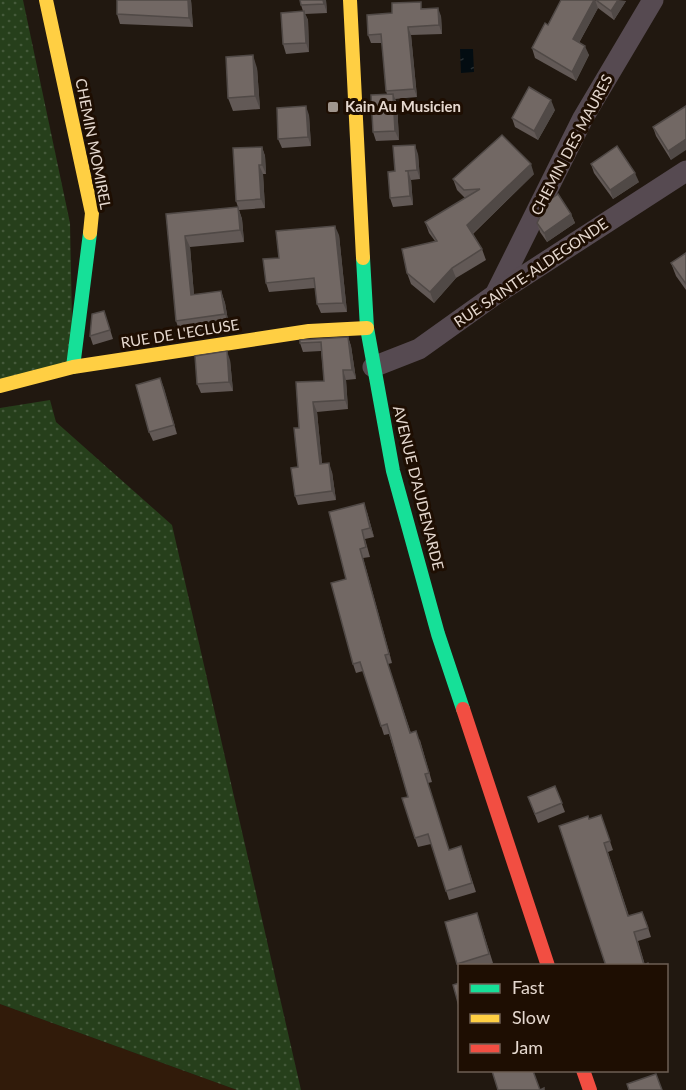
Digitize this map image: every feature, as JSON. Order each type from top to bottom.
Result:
[{"type":"main road","name":"CHEMIN MOMIREL","points":[[46,0],[92,213],[73,367]]},
{"type":"main road","name":"AVENUE D'AUDENARDE","points":[[350,0],[367,328],[393,471],[438,634],[547,964]]},
{"type":"main road","name":"RUE DE L'ECLUSE","points":[[0,386],[73,367],[309,331],[367,328]]},
{"type":"main road","points":[[583,1072],[590,1090]]},
{"type":"street","name":"CHEMIN DES MAURES","points":[[496,294],[583,118],[653,0]]},
{"type":"street","name":"RUE SAINTE-ALDEGONDE","points":[[373,367],[419,349],[496,294],[686,171]]},
{"type":"shaded area","points":[[0,1004],[237,1090],[0,1090]]},
{"type":"green space","points":[[0,0],[23,0],[70,223],[73,367],[0,385]]},
{"type":"green space","points":[[50,400],[56,422],[172,525],[301,1090],[237,1090],[0,1004],[0,408]]},
{"type":"water","points":[[460,49],[473,49],[474,72],[461,73]]},
{"type":"building","points":[[117,0],[188,0],[189,18],[117,14]]},
{"type":"building","points":[[300,0],[323,0],[324,4],[301,5]]},
{"type":"building","points":[[561,0],[594,0],[573,39],[585,46],[572,72],[532,48],[545,23],[548,25]]},
{"type":"building","points":[[596,0],[618,0],[611,11]]},
{"type":"building","points":[[421,2],[421,9],[438,8],[439,25],[408,27],[414,89],[386,91],[381,34],[368,35],[367,15],[392,13],[392,3]]},
{"type":"building","points":[[304,11],[306,43],[283,44],[281,13]]},
{"type":"building","points":[[253,55],[255,96],[228,98],[226,57]]},
{"type":"building","points":[[529,87],[551,100],[534,131],[512,118]]},
{"type":"building","points":[[393,94],[395,131],[373,132],[371,95]]},
{"type":"building","points":[[306,106],[308,137],[278,139],[277,108]]},
{"type":"building","points":[[686,106],[686,139],[668,151],[653,127]]},
{"type":"building","points":[[502,135],[531,164],[467,225],[482,249],[452,268],[430,292],[407,273],[402,249],[437,241],[425,222],[480,189],[464,190],[453,179]]},
{"type":"building","points":[[415,145],[417,170],[405,171],[408,171],[410,196],[390,198],[388,172],[395,171],[393,146]]},
{"type":"building","points":[[617,146],[635,173],[610,190],[591,164]]},
{"type":"building","points":[[262,147],[262,165],[259,165],[261,199],[236,201],[233,148]]},
{"type":"building","points":[[558,194],[571,214],[544,233],[537,223],[548,201]]},
{"type":"building","points":[[238,207],[240,230],[185,236],[191,295],[221,291],[225,314],[176,321],[166,214]]},
{"type":"building","points":[[335,226],[343,303],[317,304],[314,278],[266,283],[263,259],[279,258],[276,231]]},
{"type":"building","points":[[686,253],[686,284],[671,263]]},
{"type":"building","points":[[104,311],[110,330],[90,336],[92,314]]},
{"type":"building","points":[[348,337],[352,370],[343,370],[345,400],[313,402],[320,464],[329,463],[332,491],[295,496],[291,468],[298,467],[294,428],[299,428],[296,382],[324,381],[321,342],[300,343],[300,340]]},
{"type":"building","points":[[227,351],[229,382],[197,384],[195,356]]},
{"type":"building","points":[[160,378],[174,425],[149,432],[136,385]]},
{"type":"building","points":[[364,503],[370,528],[362,530],[366,547],[360,549],[389,654],[385,655],[410,733],[416,731],[429,773],[425,774],[449,850],[461,846],[472,883],[446,891],[428,834],[415,838],[402,798],[408,797],[387,724],[381,726],[360,662],[353,664],[331,583],[346,579],[329,512]]},
{"type":"building","points":[[555,786],[562,803],[535,814],[528,797]]},
{"type":"building","points":[[601,815],[610,841],[604,843],[628,916],[642,912],[648,928],[634,932],[644,964],[605,964],[559,826],[588,816],[589,819]]},
{"type":"building","points":[[477,913],[489,954],[457,964],[445,922]]},
{"type":"building","points":[[458,983],[458,1002],[453,985]]},
{"type":"building","points":[[492,1072],[533,1072],[540,1090],[498,1090]]},
{"type":"building","points":[[656,1074],[662,1090],[629,1090],[627,1084]]},
{"type":"traffic: fast","points":[[73,367],[90,233]]},
{"type":"traffic: fast","points":[[363,258],[367,328],[393,471],[438,634],[463,709]]},
{"type":"traffic: slow","points":[[46,0],[92,213],[90,233]]},
{"type":"traffic: slow","points":[[350,0],[363,258]]},
{"type":"traffic: slow","points":[[0,386],[73,367],[309,331],[367,328]]},
{"type":"traffic: jam","points":[[463,709],[547,964]]},
{"type":"traffic: jam","points":[[584,1072],[590,1090]]},
{"type":"place","name":"Kain Au Musicien","points":[[333,107]]}]
